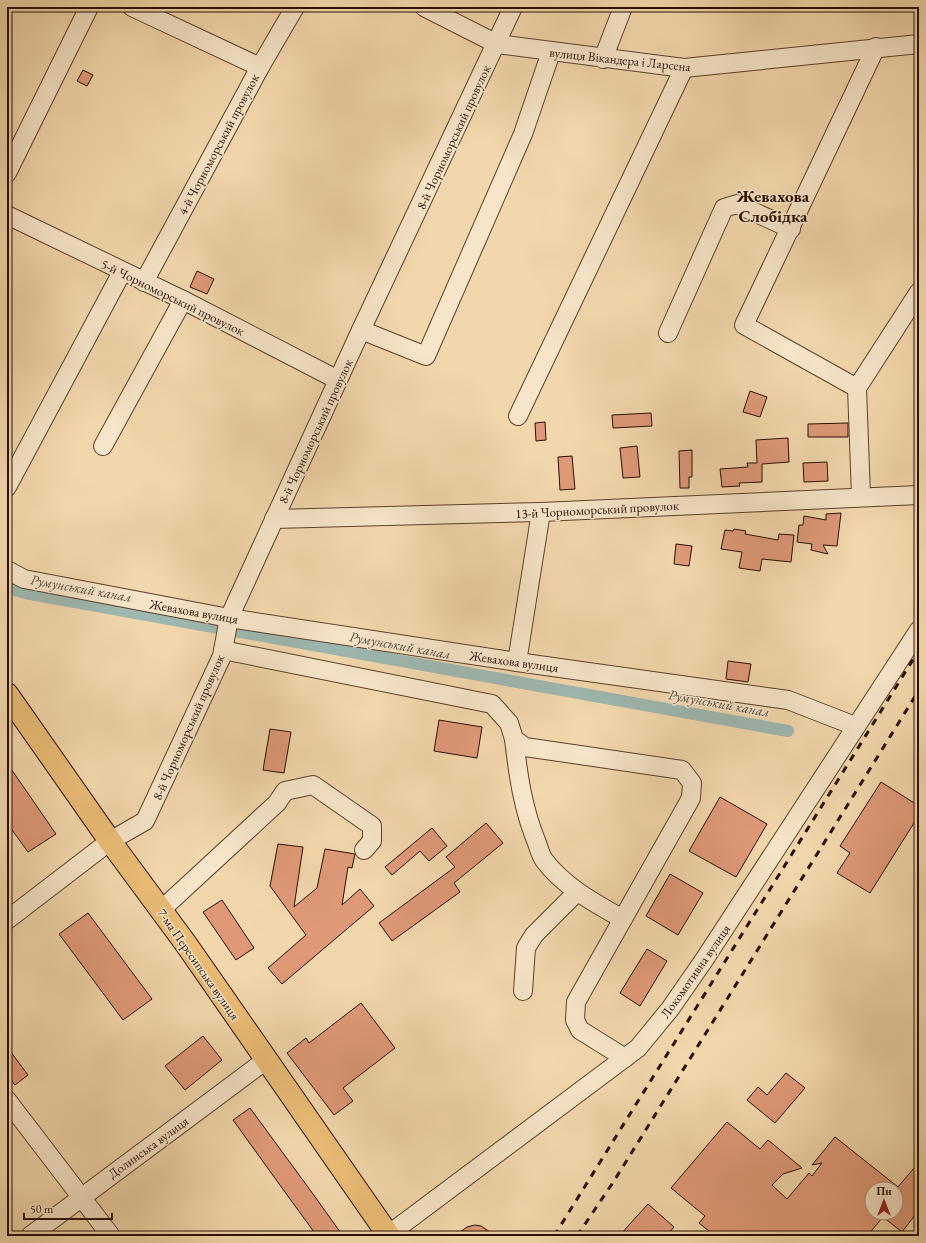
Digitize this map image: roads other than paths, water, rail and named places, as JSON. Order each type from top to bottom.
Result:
[{"type":"main road","name":"7-ма Пересипська вулиця","points":[[7,694],[110,841],[161,910],[388,1235]]},
{"type":"street","points":[[7,173],[89,7]]},
{"type":"street","points":[[132,7],[260,67]]},
{"type":"street","name":"4-й Чорноморський провулок","points":[[144,282],[260,67],[295,7]]},
{"type":"street","name":"вулиця Вікандера і Ларсена","points":[[424,7],[497,44],[603,59],[684,68],[919,44]]},
{"type":"street","name":"8-й Чорноморський провулок","points":[[7,920],[110,841],[145,821],[223,650],[229,618],[338,380],[497,44],[513,7]]},
{"type":"street","points":[[603,59],[623,7]]},
{"type":"street","points":[[857,388],[744,325],[876,48]]},
{"type":"street","points":[[362,330],[426,356],[523,134],[551,52]]},
{"type":"street","points":[[518,416],[684,68]]},
{"type":"street","points":[[668,333],[724,208],[737,204],[791,229]]},
{"type":"street","name":"5-й Чорноморський провулок","points":[[7,215],[122,272],[183,300],[338,380]]},
{"type":"street","points":[[7,487],[122,272]]},
{"type":"street","points":[[861,496],[857,388],[919,292]]},
{"type":"street","points":[[102,446],[183,300]]},
{"type":"street","name":"13-й Чорноморський провулок","points":[[274,519],[541,512],[861,496],[919,495]]},
{"type":"street","points":[[517,662],[541,512]]},
{"type":"street","name":"Жевахова вулиця","points":[[7,570],[24,579],[229,618],[517,662],[788,700],[855,726]]},
{"type":"street","name":"Локомотивна вулиця","points":[[388,1235],[638,1048],[670,1009],[704,960],[855,726],[919,630]]},
{"type":"street","points":[[223,650],[492,704],[509,724],[514,739],[519,782],[532,831],[544,860],[577,892],[623,919]]},
{"type":"street","points":[[514,739],[525,747],[682,770],[692,783],[691,798],[576,1002],[574,1020],[580,1030],[625,1058]]},
{"type":"street","points":[[161,910],[277,803],[285,790],[313,785],[372,826],[372,841],[364,850]]},
{"type":"street","points":[[523,991],[526,948],[534,935],[577,892]]},
{"type":"street","name":"Долинська вулиця","points":[[30,1236],[80,1197],[266,1060]]},
{"type":"street","points":[[7,1100],[111,1236]]},
{"type":"waterway","name":"Румунський канал","points":[[7,588],[25,593],[788,731]]},
{"type":"railway","points":[[554,1236],[919,650]]},
{"type":"railway","points":[[577,1236],[614,1181],[919,690]]},
{"type":"district","name":"Жевахова Слобідка","points":[[773,206]]}]
